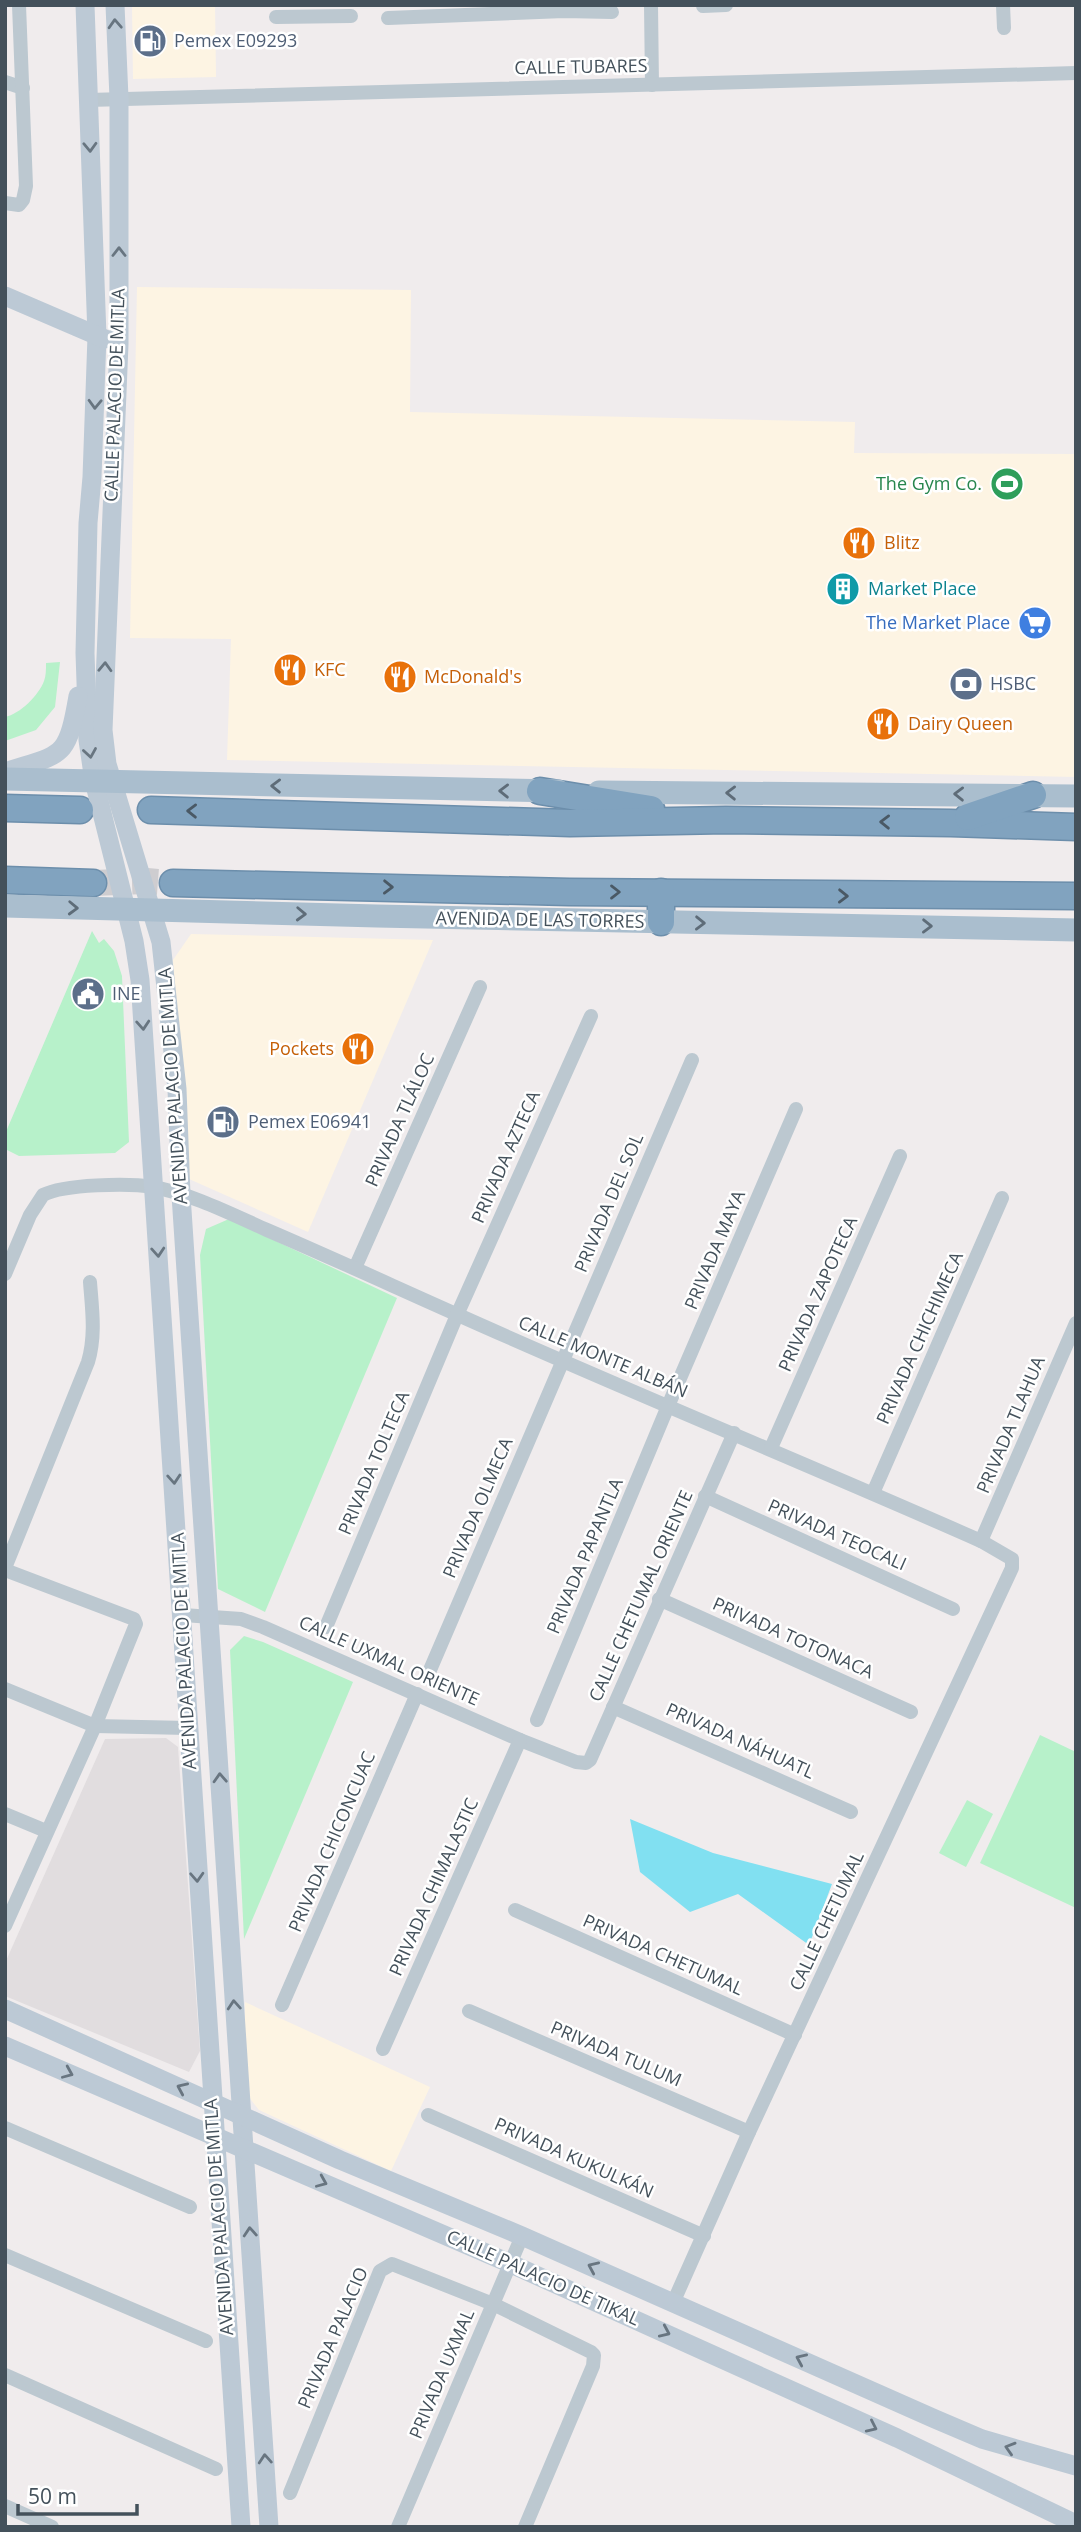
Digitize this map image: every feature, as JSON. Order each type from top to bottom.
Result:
[{"type":"highway","points":[[540,791],[726,820]]},
{"type":"highway","points":[[951,823],[1033,795]]},
{"type":"highway","points":[[5,808],[80,810]]},
{"type":"highway","points":[[151,810],[570,822],[726,820],[1076,827]]},
{"type":"highway","points":[[5,880],[93,883]]},
{"type":"highway","name":"AVENIDA DE LAS TORRES","points":[[173,883],[881,896],[1075,896]]},
{"type":"highway","points":[[661,922],[662,892]]},
{"type":"main road","name":"CALLE PALACIO DE MITLA","points":[[85,5],[97,336],[85,653],[88,740],[104,782]]},
{"type":"main road","name":"CALLE PALACIO DE MITLA","points":[[104,782],[107,764],[103,730],[119,344],[119,99],[115,5]]},
{"type":"main road","points":[[5,296],[119,344]]},
{"type":"main road","points":[[5,772],[56,756],[66,743],[72,729],[85,653]]},
{"type":"main road","points":[[5,779],[540,791],[1076,796]]},
{"type":"main road","name":"AVENIDA PALACIO DE MITLA","points":[[104,782],[161,942],[177,1089],[181,1195],[269,2527]]},
{"type":"main road","name":"AVENIDA PALACIO DE MITLA","points":[[104,782],[140,980],[183,1615],[212,2135],[241,2527]]},
{"type":"main road","name":"AVENIDA DE LAS TORRES","points":[[5,906],[1076,930]]},
{"type":"main road","name":"CALLE PALACIO DE TIKAL","points":[[5,2009],[243,2117],[522,2236],[982,2440],[1076,2466]]},
{"type":"main road","name":"CALLE PALACIO DE TIKAL","points":[[5,2046],[509,2263],[897,2438],[1076,2524]]},
{"type":"street","points":[[12,204],[23,200],[26,186],[19,5]]},
{"type":"street","points":[[651,5],[652,85]]},
{"type":"street","points":[[703,6],[726,5]]},
{"type":"street","points":[[1003,5],[1004,29]]},
{"type":"street","points":[[388,18],[424,11],[564,8],[612,12]]},
{"type":"street","points":[[276,18],[311,10],[351,16]]},
{"type":"street","name":"CALLE TUBARES","points":[[88,100],[1076,73]]},
{"type":"street","points":[[5,82],[23,88]]},
{"type":"street","name":"PRIVADA TLÁLOC","points":[[355,1268],[480,987]]},
{"type":"street","name":"PRIVADA AZTECA","points":[[457,1315],[591,1016]]},
{"type":"street","name":"PRIVADA DEL SOL","points":[[562,1361],[691,1060]]},
{"type":"street","name":"PRIVADA MAYA","points":[[668,1406],[796,1109]]},
{"type":"street","name":"PRIVADA ZAPOTECA","points":[[771,1448],[900,1156]]},
{"type":"street","points":[[5,1274],[30,1215],[43,1195],[63,1189],[134,1185],[154,1187],[181,1195]]},
{"type":"street","name":"CALLE MONTE ALBÁN","points":[[181,1195],[355,1268],[562,1361],[771,1448],[1009,1555]]},
{"type":"street","name":"PRIVADA CHICHIMECA","points":[[873,1493],[1002,1198]]},
{"type":"street","points":[[5,1926],[94,1726],[136,1621],[5,1569],[93,1346],[90,1282]]},
{"type":"street","name":"PRIVADA TOLTECA","points":[[326,1627],[457,1315]]},
{"type":"street","name":"PRIVADA TLAHUA","points":[[981,1541],[1076,1323]]},
{"type":"street","name":"PRIVADA OLMECA","points":[[430,1670],[562,1361]]},
{"type":"street","name":"PRIVADA PAPANTLA","points":[[537,1720],[668,1406]]},
{"type":"street","name":"CALLE CHETUMAL ORIENTE","points":[[576,1762],[586,1763],[590,1760],[734,1433]]},
{"type":"street","name":"PRIVADA TEOCALI","points":[[705,1496],[953,1609]]},
{"type":"street","name":"CALLE CHETUMAL","points":[[673,2303],[749,2132],[1012,1568],[1009,1555]]},
{"type":"street","name":"PRIVADA TOTONACA","points":[[659,1600],[911,1712]]},
{"type":"street","name":"CALLE UXMAL ORIENTE","points":[[183,1615],[241,1619],[263,1627],[576,1762]]},
{"type":"street","points":[[5,1689],[94,1726],[188,1727]]},
{"type":"street","name":"PRIVADA CHICONCUAC","points":[[282,2005],[417,1694]]},
{"type":"street","name":"PRIVADA NÁHUATL","points":[[614,1707],[851,1812]]},
{"type":"street","name":"PRIVADA CHIMALASTIC","points":[[383,2049],[520,1740]]},
{"type":"street","points":[[5,1814],[46,1831]]},
{"type":"street","name":"PRIVADA CHETUMAL","points":[[515,1910],[795,2035]]},
{"type":"street","name":"PRIVADA TULUM","points":[[468,2011],[749,2132]]},
{"type":"street","name":"PRIVADA KUKULKÁN","points":[[428,2115],[704,2236]]},
{"type":"street","points":[[5,2128],[190,2207]]},
{"type":"street","name":"PRIVADA UXMAL","points":[[398,2527],[522,2236]]},
{"type":"street","points":[[5,2255],[206,2342]]},
{"type":"street","name":"PRIVADA PALACIO","points":[[290,2493],[380,2271],[391,2264],[399,2266],[493,2304]]},
{"type":"street","points":[[493,2304],[591,2352],[594,2356],[593,2366],[525,2527]]},
{"type":"street","points":[[5,2375],[216,2469]]},
{"type":"street","points":[[5,2506],[52,2527]]},
{"type":"shaded area","points":[[132,5],[215,5],[216,77],[133,79]]},
{"type":"shaded area","points":[[137,287],[411,290],[410,412],[855,422],[854,453],[1076,454],[1076,777],[227,760],[231,639],[130,638]]},
{"type":"shaded area","points":[[191,934],[433,940],[308,1232],[189,1179],[173,960]]},
{"type":"shaded area","points":[[166,1738],[178,1747],[200,2051],[189,2072],[5,1996],[5,1963],[105,1739]]},
{"type":"shaded area","points":[[245,2002],[430,2087],[391,2171],[259,2110],[248,2096],[245,2078]]},
{"type":"green space","points":[[60,662],[55,707],[36,730],[5,741],[5,717],[23,708],[38,692],[45,679],[46,663]]},
{"type":"green space","points":[[92,931],[99,943],[104,939],[114,951],[122,976],[129,1142],[115,1153],[19,1156],[5,1149],[5,1134]]},
{"type":"green space","points":[[229,1219],[397,1298],[265,1612],[218,1589],[200,1255],[206,1229]]},
{"type":"green space","points":[[244,1636],[353,1682],[244,1939],[230,1650]]},
{"type":"green space","points":[[1040,1735],[1076,1752],[1076,1908],[980,1863]]},
{"type":"green space","points":[[967,1800],[993,1814],[966,1867],[939,1853]]},
{"type":"water","points":[[630,1819],[713,1853],[832,1884],[809,1945],[738,1894],[690,1912],[640,1872]]},
{"type":"tunnel","points":[[93,883],[173,883]]},
{"type":"place","name":"Pemex E09293","points":[[150,41]]},
{"type":"place","name":"The Gym Co.","points":[[1007,484]]},
{"type":"place","name":"Blitz","points":[[859,543]]},
{"type":"place","name":"Market Place","points":[[843,589]]},
{"type":"place","name":"The Market Place","points":[[1035,623]]},
{"type":"place","name":"KFC","points":[[290,670]]},
{"type":"place","name":"McDonald's","points":[[400,677]]},
{"type":"place","name":"HSBC","points":[[966,684]]},
{"type":"place","name":"Dairy Queen","points":[[883,724]]},
{"type":"place","name":"INE","points":[[88,994]]},
{"type":"place","name":"Pockets","points":[[358,1049]]},
{"type":"place","name":"Pemex E06941","points":[[223,1122]]}]
